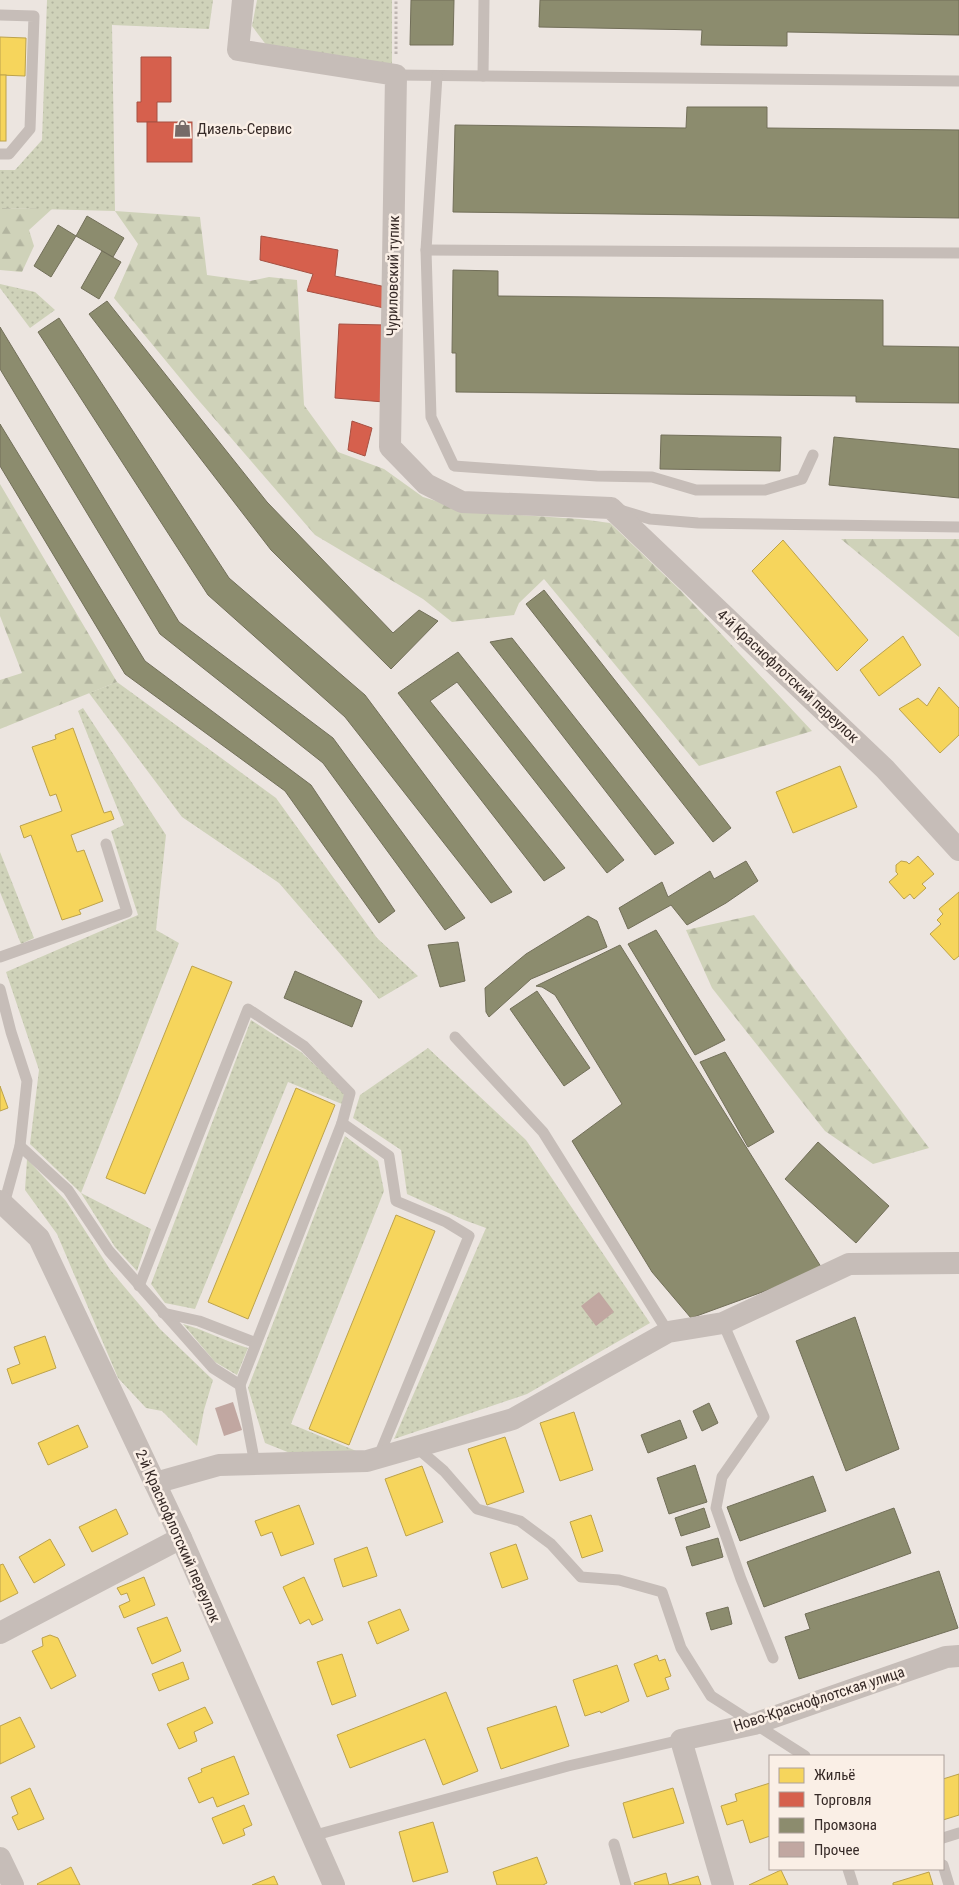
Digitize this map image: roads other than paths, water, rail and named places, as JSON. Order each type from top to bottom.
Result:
[{"type":"street","points":[[243,0],[238,50],[396,76]]},
{"type":"street","name":"Чуриловский тупик","points":[[396,76],[390,446],[426,484],[462,502],[611,508]]},
{"type":"street","name":"4-й Краснофлотский переулок","points":[[611,508],[885,768],[959,850]]},
{"type":"street","name":"2-й Краснофлотский переулок","points":[[2,1203],[39,1238],[155,1483],[334,1885]]},
{"type":"street","points":[[155,1483],[219,1465],[367,1461],[378,1458],[513,1419],[668,1332],[722,1323],[849,1264],[959,1263]]},
{"type":"street","points":[[0,1633],[180,1538]]},
{"type":"street","name":"Ново-Краснофлотская улица","points":[[680,1740],[754,1724],[946,1657],[959,1656]]},
{"type":"street","points":[[680,1740],[723,1885]]},
{"type":"street","points":[[0,1858],[13,1885]]},
{"type":"lane","points":[[483,76],[484,0]]},
{"type":"lane","points":[[0,15],[34,16],[30,129],[9,154],[0,154]]},
{"type":"lane","points":[[396,76],[959,81]]},
{"type":"lane","points":[[437,76],[426,250],[431,417],[454,466],[597,476],[652,477],[696,490],[765,490],[802,479],[813,455]]},
{"type":"lane","points":[[426,250],[959,253]]},
{"type":"lane","points":[[611,508],[650,519],[698,523],[959,527]]},
{"type":"lane","points":[[0,957],[127,912],[106,844]]},
{"type":"lane","points":[[0,989],[6,1034],[27,1081],[20,1146],[2,1203]]},
{"type":"lane","points":[[139,1286],[248,1009],[304,1046],[350,1093],[342,1123],[240,1385],[255,1464]]},
{"type":"lane","points":[[455,1037],[543,1132],[668,1332]]},
{"type":"lane","points":[[342,1123],[389,1156],[396,1201],[446,1222],[469,1236],[378,1458]]},
{"type":"lane","points":[[20,1146],[68,1190],[109,1251],[213,1368],[240,1385]]},
{"type":"lane","points":[[163,1313],[199,1322],[256,1343]]},
{"type":"lane","points":[[722,1323],[764,1417],[722,1477],[716,1508],[741,1579],[773,1658]]},
{"type":"lane","points":[[416,1447],[444,1471],[477,1509],[520,1521],[551,1544],[581,1577],[619,1580],[662,1592],[681,1648],[711,1696],[803,1755]]},
{"type":"lane","points":[[312,1836],[568,1766],[680,1740]]},
{"type":"lane","points":[[944,1838],[959,1833]]},
{"type":"lane","points":[[614,1844],[626,1885]]},
{"type":"lane","points":[[944,1868],[949,1885]]},
{"type":"lane","points":[[848,1870],[853,1885]]},
{"type":"place","name":"Дизель-Сервис","points":[[183,129]]}]
